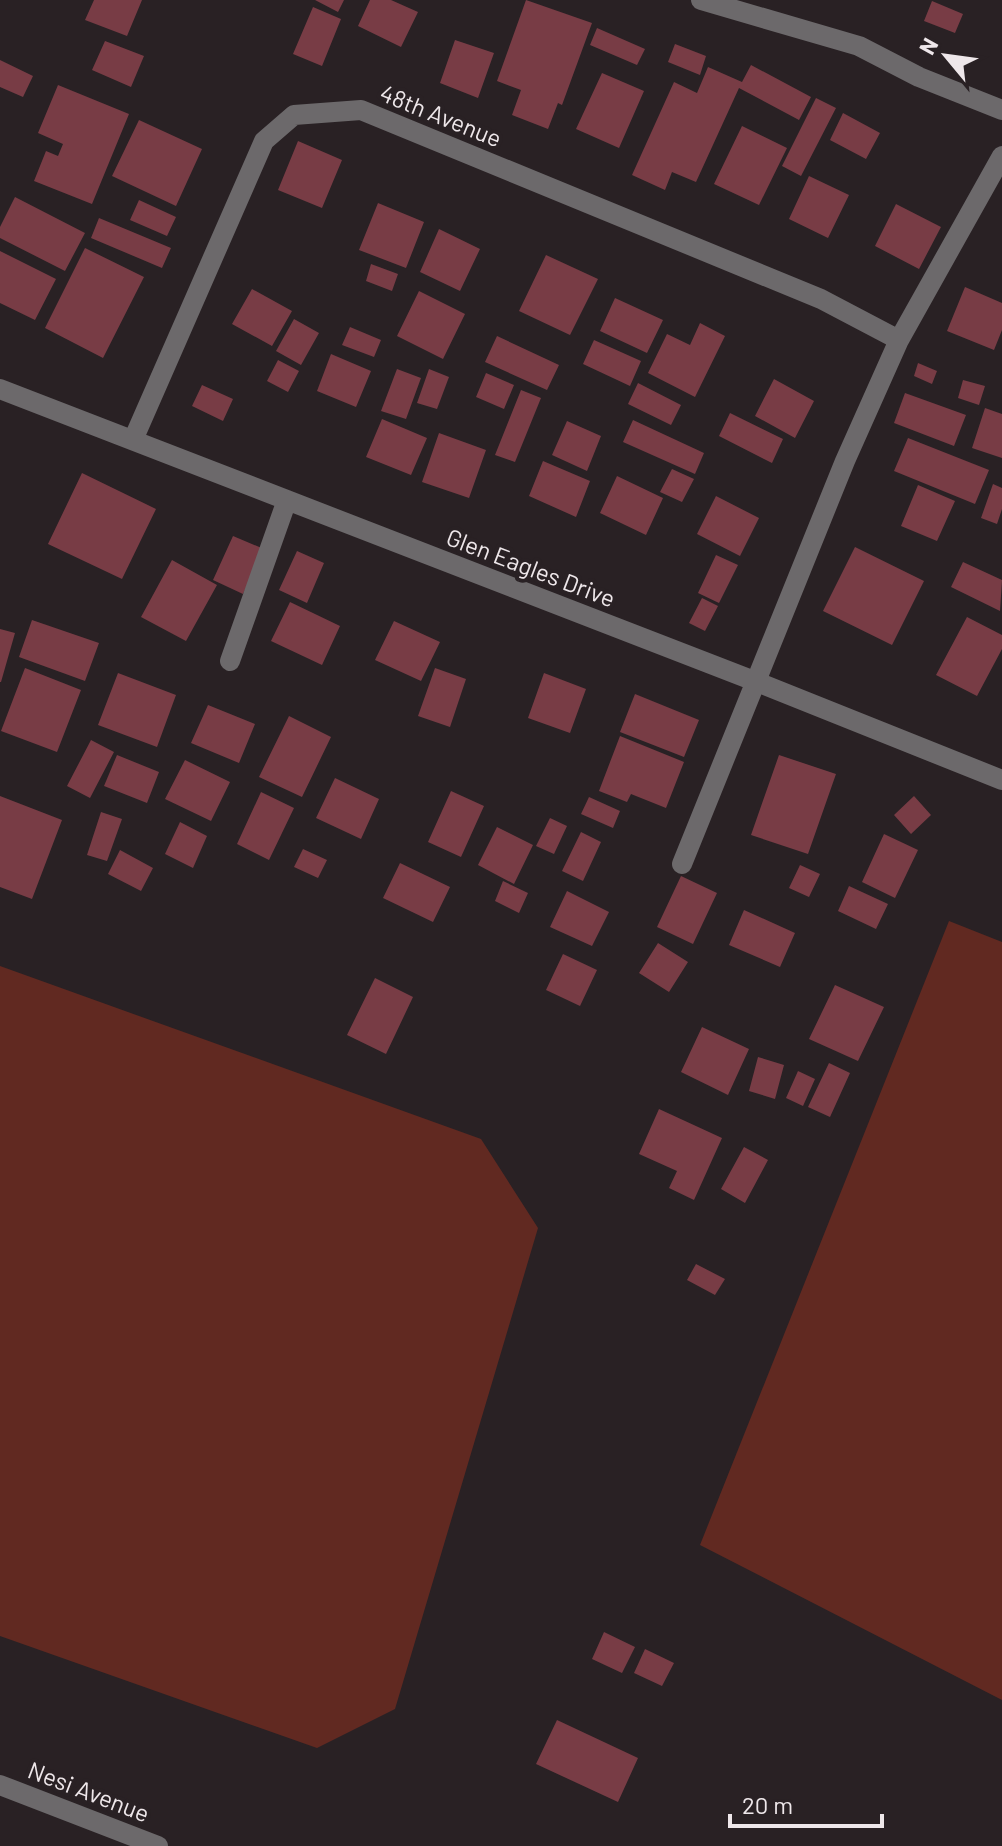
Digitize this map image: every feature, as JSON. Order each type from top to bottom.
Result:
[{"type":"street","points":[[701,0],[859,46],[919,77],[1002,110]]},
{"type":"street","name":"48th Avenue","points":[[133,440],[264,141],[294,115],[361,110],[821,299],[899,340]]},
{"type":"street","points":[[682,864],[845,461],[899,340],[1002,156]]},
{"type":"street","name":"Glen Eagles Drive","points":[[0,389],[1002,780]]},
{"type":"street","points":[[230,661],[287,500]]},
{"type":"street","name":"Nesi Avenue","points":[[0,1785],[158,1846]]},
{"type":"shaded area","points":[[949,921],[1002,942],[1002,1700],[700,1545]]},
{"type":"shaded area","points":[[0,966],[481,1139],[538,1228],[395,1709],[317,1748],[0,1636]]},
{"type":"building","points":[[94,0],[142,0],[127,36],[85,20]]},
{"type":"building","points":[[315,0],[344,0],[338,12]]},
{"type":"building","points":[[370,0],[391,0],[418,12],[401,47],[358,26]]},
{"type":"building","points":[[526,0],[592,23],[562,105],[558,103],[548,129],[512,115],[521,90],[497,81]]},
{"type":"building","points":[[932,1],[963,14],[955,33],[924,21]]},
{"type":"building","points":[[313,7],[341,19],[322,66],[293,54]]},
{"type":"building","points":[[597,28],[645,49],[637,65],[590,45]]},
{"type":"building","points":[[455,40],[494,53],[478,98],[440,83]]},
{"type":"building","points":[[105,41],[144,56],[131,87],[92,70]]},
{"type":"building","points":[[675,44],[706,56],[700,75],[668,62]]},
{"type":"building","points":[[0,60],[33,76],[23,97],[0,87]]},
{"type":"building","points":[[751,65],[811,97],[799,120],[739,88],[696,182],[672,172],[665,190],[632,175],[674,82],[697,93],[708,67],[742,82]]},
{"type":"building","points":[[602,73],[644,91],[619,148],[576,129]]},
{"type":"building","points":[[58,85],[129,114],[92,204],[34,181],[46,151],[58,156],[63,144],[38,133]]},
{"type":"building","points":[[816,98],[836,108],[801,176],[782,166]]},
{"type":"building","points":[[843,113],[880,133],[866,159],[830,140]]},
{"type":"building","points":[[139,120],[202,149],[176,206],[112,176]]},
{"type":"building","points":[[742,126],[787,148],[759,205],[714,184]]},
{"type":"building","points":[[298,141],[342,160],[322,208],[278,190]]},
{"type":"building","points":[[809,176],[849,195],[828,238],[789,219]]},
{"type":"building","points":[[15,197],[85,233],[65,271],[0,238],[0,227]]},
{"type":"building","points":[[139,200],[176,217],[167,236],[130,220]]},
{"type":"building","points":[[378,203],[424,222],[406,268],[359,250]]},
{"type":"building","points":[[896,204],[941,227],[919,269],[875,246]]},
{"type":"building","points":[[99,218],[171,248],[162,268],[91,238]]},
{"type":"building","points":[[439,229],[480,249],[460,291],[420,272]]},
{"type":"building","points":[[85,248],[144,277],[103,358],[45,328]]},
{"type":"building","points":[[0,251],[56,279],[35,320],[0,303]]},
{"type":"building","points":[[546,255],[598,279],[570,335],[519,311]]},
{"type":"building","points":[[371,264],[398,274],[392,291],[366,281]]},
{"type":"building","points":[[965,287],[1002,303],[1002,330],[994,350],[947,331]]},
{"type":"building","points":[[252,289],[292,311],[272,346],[232,324]]},
{"type":"building","points":[[419,291],[465,314],[443,359],[397,336]]},
{"type":"building","points":[[615,298],[663,320],[647,353],[600,331]]},
{"type":"building","points":[[294,319],[319,333],[301,365],[276,351]]},
{"type":"building","points":[[700,323],[725,336],[695,397],[648,373],[667,334],[690,345]]},
{"type":"building","points":[[350,327],[381,340],[374,357],[342,345]]},
{"type":"building","points":[[497,336],[559,365],[547,390],[485,362]]},
{"type":"building","points":[[594,340],[641,361],[630,386],[583,364]]},
{"type":"building","points":[[331,354],[371,371],[356,407],[317,391]]},
{"type":"building","points":[[278,360],[299,371],[288,392],[267,381]]},
{"type":"building","points":[[918,363],[937,371],[932,384],[914,376]]},
{"type":"building","points":[[397,369],[421,378],[406,419],[381,411]]},
{"type":"building","points":[[429,369],[449,377],[437,409],[417,403]]},
{"type":"building","points":[[486,373],[514,385],[504,409],[476,397]]},
{"type":"building","points":[[774,379],[814,401],[795,438],[755,416]]},
{"type":"building","points":[[963,380],[985,386],[979,405],[958,398]]},
{"type":"building","points":[[638,383],[681,405],[671,425],[628,404]]},
{"type":"building","points":[[202,385],[233,399],[223,421],[192,406]]},
{"type":"building","points":[[521,390],[541,398],[515,462],[495,455]]},
{"type":"building","points":[[905,393],[966,415],[954,446],[894,423]]},
{"type":"building","points":[[985,408],[1002,414],[1002,458],[972,448]]},
{"type":"building","points":[[730,413],[783,439],[772,463],[719,436]]},
{"type":"building","points":[[382,419],[427,438],[411,475],[366,457]]},
{"type":"building","points":[[633,420],[704,453],[695,474],[623,442]]},
{"type":"building","points":[[567,421],[601,436],[587,471],[552,455]]},
{"type":"building","points":[[439,433],[486,450],[469,498],[422,482]]},
{"type":"building","points":[[908,438],[989,470],[975,504],[894,471]]},
{"type":"building","points":[[543,461],[590,481],[576,517],[529,496]]},
{"type":"building","points":[[672,469],[694,479],[682,502],[660,492]]},
{"type":"building","points":[[82,473],[156,509],[122,579],[48,544]]},
{"type":"building","points":[[617,476],[663,498],[646,535],[600,513]]},
{"type":"building","points":[[993,484],[1002,488],[1002,509],[997,524],[981,518]]},
{"type":"building","points":[[918,485],[955,501],[937,541],[901,526]]},
{"type":"building","points":[[716,496],[759,518],[740,556],[697,534]]},
{"type":"building","points":[[233,536],[264,549],[243,594],[213,580]]},
{"type":"building","points":[[855,547],[924,581],[892,645],[823,611]]},
{"type":"building","points":[[297,551],[324,563],[307,603],[279,590]]},
{"type":"building","points":[[716,555],[738,565],[719,603],[698,593]]},
{"type":"building","points":[[172,560],[217,585],[186,641],[141,617]]},
{"type":"building","points":[[963,562],[1002,580],[1000,611],[951,587]]},
{"type":"building","points":[[702,598],[718,606],[705,631],[689,623]]},
{"type":"building","points":[[290,602],[340,626],[322,665],[271,641]]},
{"type":"building","points":[[967,617],[1002,635],[1002,649],[977,696],[936,675]]},
{"type":"building","points":[[32,620],[99,643],[85,681],[19,657]]},
{"type":"building","points":[[394,621],[440,642],[421,681],[375,660]]},
{"type":"building","points":[[0,629],[15,633],[1,682],[0,682]]},
{"type":"building","points":[[25,668],[81,690],[57,752],[1,731]]},
{"type":"building","points":[[435,668],[466,679],[450,727],[418,716]]},
{"type":"building","points":[[118,673],[176,695],[157,747],[98,725]]},
{"type":"building","points":[[544,673],[586,689],[570,733],[528,718]]},
{"type":"building","points":[[635,694],[699,720],[684,757],[620,732]]},
{"type":"building","points":[[208,705],[255,724],[239,763],[191,743]]},
{"type":"building","points":[[289,716],[331,737],[302,797],[259,777]]},
{"type":"building","points":[[620,736],[684,762],[666,808],[631,794],[627,802],[599,791]]},
{"type":"building","points":[[91,740],[114,752],[90,798],[67,786]]},
{"type":"building","points":[[117,755],[159,772],[147,803],[104,786]]},
{"type":"building","points":[[779,755],[836,774],[808,854],[751,835]]},
{"type":"building","points":[[185,760],[230,782],[211,821],[165,799]]},
{"type":"building","points":[[335,778],[379,799],[361,839],[316,818]]},
{"type":"building","points":[[451,791],[484,806],[461,857],[428,842]]},
{"type":"building","points":[[261,792],[294,808],[269,860],[237,844]]},
{"type":"building","points":[[0,796],[62,820],[32,899],[0,887]]},
{"type":"building","points":[[914,796],[931,815],[911,834],[894,815]]},
{"type":"building","points":[[589,797],[620,811],[613,828],[581,814]]},
{"type":"building","points":[[101,812],[122,819],[107,861],[87,855]]},
{"type":"building","points":[[550,818],[567,826],[554,854],[536,846]]},
{"type":"building","points":[[180,822],[207,836],[193,868],[165,854]]},
{"type":"building","points":[[497,827],[533,845],[514,884],[478,865]]},
{"type":"building","points":[[581,832],[601,842],[583,881],[562,871]]},
{"type":"building","points":[[884,834],[918,850],[895,898],[862,882]]},
{"type":"building","points":[[303,849],[327,860],[318,878],[294,867]]},
{"type":"building","points":[[120,850],[153,868],[141,891],[108,874]]},
{"type":"building","points":[[400,863],[450,887],[433,922],[383,898]]},
{"type":"building","points":[[800,865],[820,874],[809,897],[789,888]]},
{"type":"building","points":[[681,876],[717,893],[693,944],[657,927]]},
{"type":"building","points":[[503,881],[528,893],[519,913],[495,901]]},
{"type":"building","points":[[849,886],[888,904],[876,929],[838,911]]},
{"type":"building","points":[[567,891],[609,912],[592,946],[550,927]]},
{"type":"building","points":[[744,910],[795,933],[780,967],[729,945]]},
{"type":"building","points":[[658,943],[688,962],[669,992],[639,973]]},
{"type":"building","points":[[563,954],[597,970],[580,1006],[546,990]]},
{"type":"building","points":[[375,978],[413,997],[386,1054],[347,1035]]},
{"type":"building","points":[[835,985],[884,1007],[858,1061],[809,1039]]},
{"type":"building","points":[[702,1027],[749,1049],[728,1095],[681,1072]]},
{"type":"building","points":[[758,1057],[784,1065],[775,1099],[749,1091]]},
{"type":"building","points":[[829,1063],[850,1073],[830,1117],[808,1107]]},
{"type":"building","points":[[798,1071],[815,1079],[803,1106],[786,1098]]},
{"type":"building","points":[[659,1109],[722,1138],[694,1200],[669,1188],[677,1171],[639,1154]]},
{"type":"building","points":[[744,1147],[768,1160],[745,1203],[721,1189]]},
{"type":"building","points":[[696,1264],[725,1279],[715,1295],[687,1280]]},
{"type":"building","points":[[604,1632],[635,1647],[622,1673],[592,1659]]},
{"type":"building","points":[[645,1649],[674,1663],[662,1686],[634,1673]]},
{"type":"building","points":[[557,1720],[638,1758],[618,1802],[536,1764]]}]
